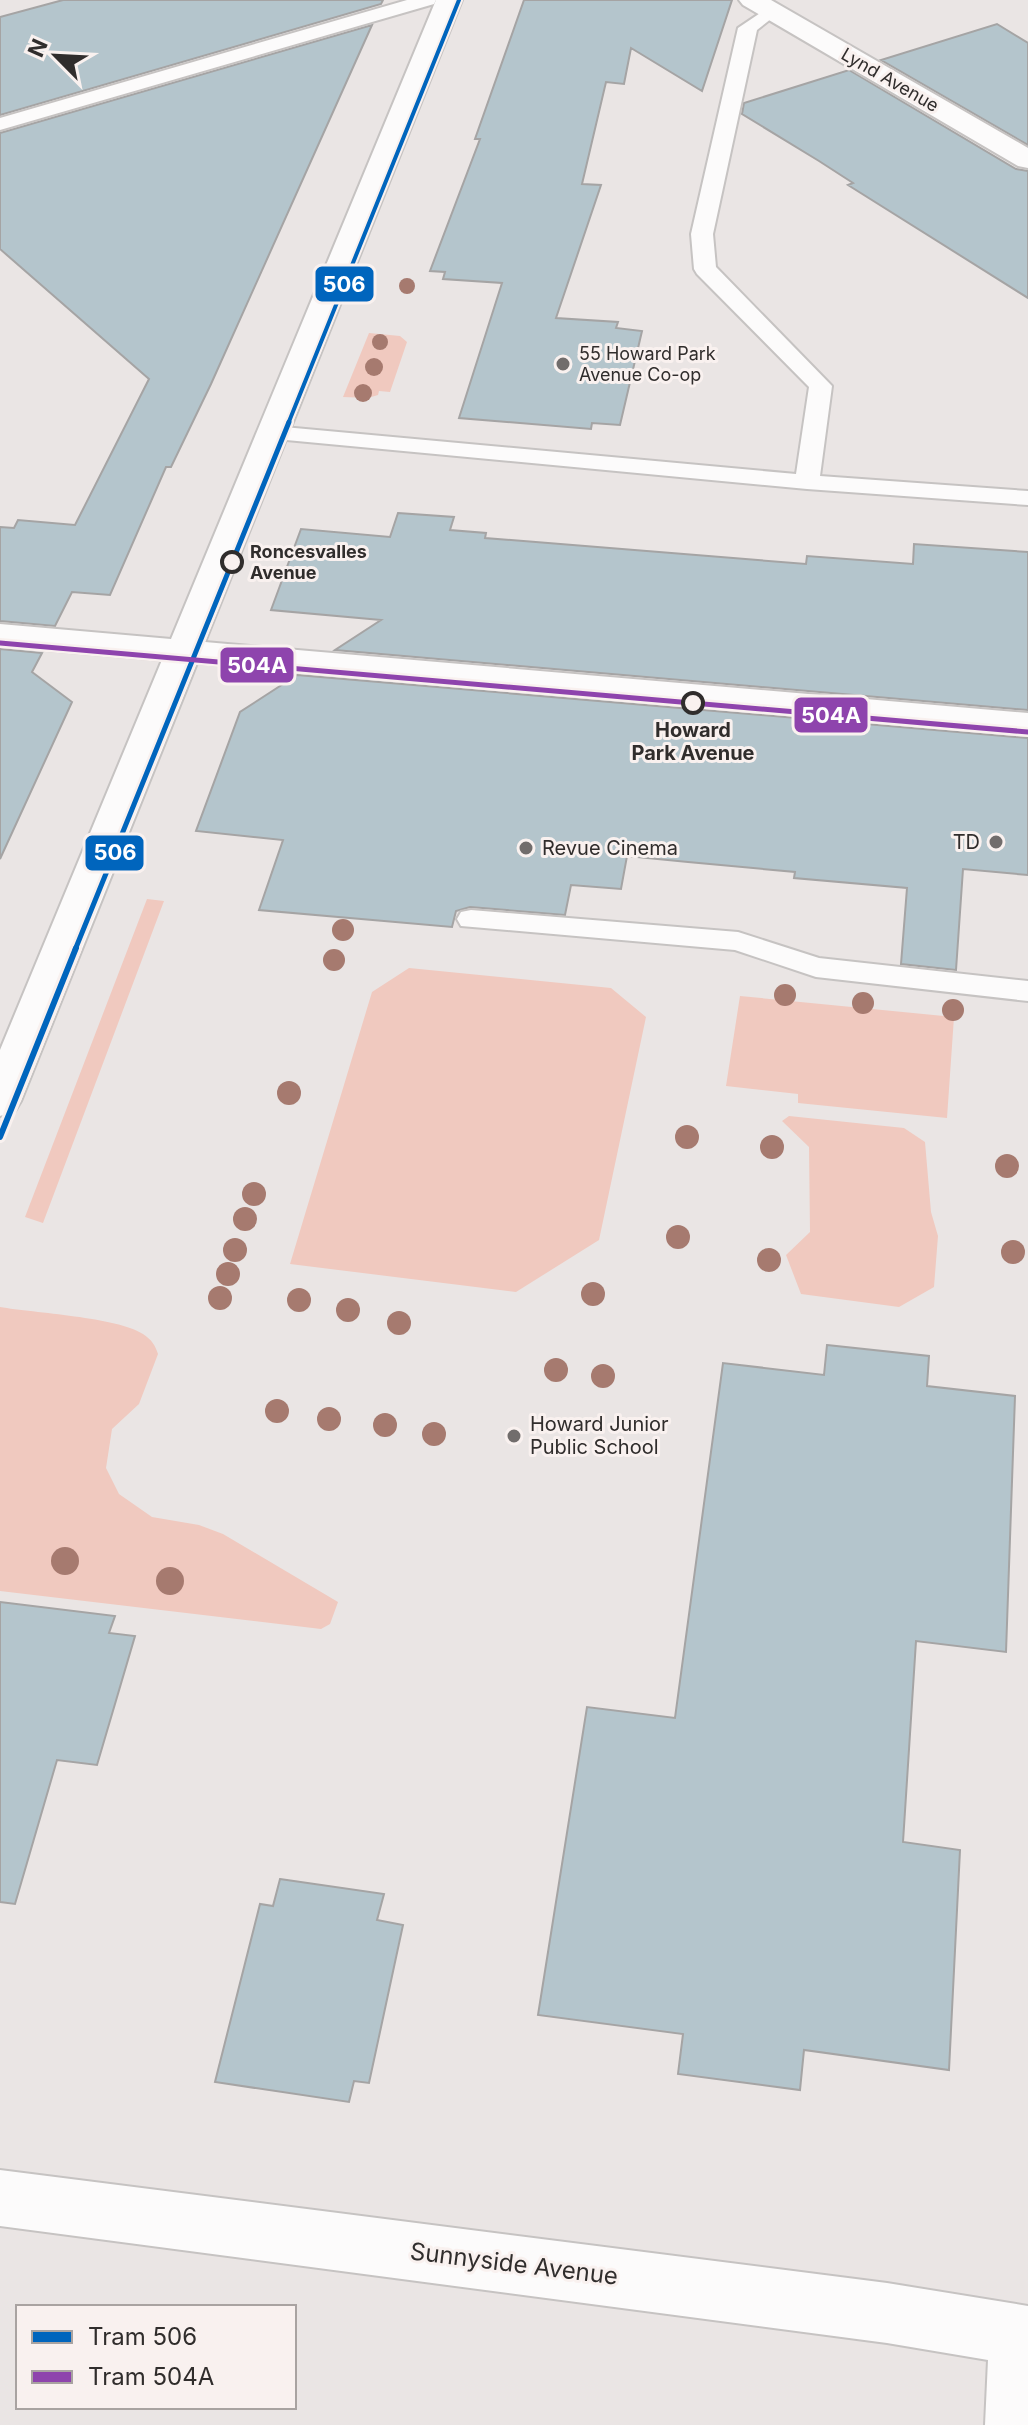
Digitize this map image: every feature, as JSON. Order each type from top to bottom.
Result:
[{"type":"street","points":[[0,1101],[449,0]]},
{"type":"street","name":"Lynd Avenue","points":[[762,6],[1028,160]]},
{"type":"street","points":[[0,635],[1028,724]]},
{"type":"street","name":"Sunnyside Avenue","points":[[0,2198],[887,2313],[1024,2335]]},
{"type":"street","points":[[1016,2425],[1024,2335]]},
{"type":"lane","points":[[0,124],[427,0]]},
{"type":"lane","points":[[762,6],[748,28],[702,234],[705,269],[821,386],[807,482]]},
{"type":"lane","points":[[273,433],[807,482],[1028,498]]},
{"type":"lane","points":[[471,919],[738,941],[816,967],[1028,991]]},
{"type":"shaded area","points":[[369,333],[400,336],[407,342],[390,392],[379,391],[378,395],[368,398],[343,397]]},
{"type":"shaded area","points":[[147,899],[164,901],[43,1223],[25,1217]]},
{"type":"shaded area","points":[[409,968],[611,988],[646,1017],[599,1240],[516,1292],[290,1264],[372,992]]},
{"type":"shaded area","points":[[740,996],[954,1017],[947,1118],[798,1103],[798,1094],[726,1086]]},
{"type":"shaded area","points":[[789,1116],[904,1128],[925,1142],[931,1212],[938,1236],[934,1287],[899,1307],[801,1294],[786,1255],[810,1232],[809,1147],[782,1121]]},
{"type":"shaded area","points":[[0,1307],[114,1323],[149,1338],[158,1354],[139,1404],[112,1429],[106,1468],[119,1494],[152,1517],[199,1525],[223,1534],[338,1602],[330,1624],[321,1629],[0,1591]]},
{"type":"building","points":[[63,0],[383,0],[381,4],[0,115],[0,17]]},
{"type":"building","points":[[524,0],[732,0],[702,91],[631,48],[624,84],[606,82],[582,184],[601,185],[556,318],[618,322],[616,328],[642,331],[620,425],[592,423],[591,429],[459,418],[502,283],[443,279],[445,272],[430,271],[480,139],[475,139]]},
{"type":"building","points":[[997,24],[1028,43],[1028,145],[881,60]]},
{"type":"building","points":[[372,25],[211,384],[171,467],[166,467],[110,595],[72,592],[55,626],[0,621],[0,527],[14,528],[18,520],[75,525],[149,379],[0,249],[0,133]]},
{"type":"building","points":[[849,70],[1016,169],[1028,171],[1028,298],[742,114],[744,103]]},
{"type":"building","points":[[398,513],[454,517],[450,530],[486,533],[485,538],[806,564],[807,556],[913,564],[914,544],[1028,552],[1028,710],[335,650],[381,620],[271,610],[301,529],[390,537]]},
{"type":"building","points":[[0,649],[42,653],[32,672],[72,702],[0,859]]},
{"type":"building","points":[[297,675],[1028,738],[1028,875],[963,869],[956,970],[901,964],[907,888],[794,878],[795,872],[627,856],[621,889],[571,885],[565,915],[470,907],[456,911],[452,927],[259,910],[283,840],[196,831],[240,712]]},
{"type":"building","points":[[827,1345],[929,1356],[927,1386],[1015,1396],[1006,1652],[916,1641],[903,1842],[960,1850],[949,2070],[804,2050],[800,2090],[678,2074],[683,2034],[538,2015],[587,1707],[675,1718],[723,1363],[824,1375]]},
{"type":"building","points":[[0,1602],[115,1616],[109,1633],[135,1636],[97,1765],[57,1760],[15,1904],[0,1902]]},
{"type":"building","points":[[280,1879],[384,1894],[377,1920],[403,1925],[369,2083],[354,2081],[349,2102],[215,2082],[260,1904],[273,1906]]},
{"type":"tram line","name":"506","points":[[0,1137],[459,0]]},
{"type":"tram line","name":"504A","points":[[0,643],[1028,732]]},
{"type":"place","name":"55 Howard Park Avenue Co-op","points":[[563,364]]},
{"type":"place","name":"Roncesvalles Avenue","points":[[232,562]]},
{"type":"place","name":"Howard Park Avenue","points":[[693,703]]},
{"type":"place","name":"TD","points":[[996,842]]},
{"type":"place","name":"Revue Cinema","points":[[526,848]]},
{"type":"place","name":"Howard Junior Public School","points":[[514,1436]]}]
